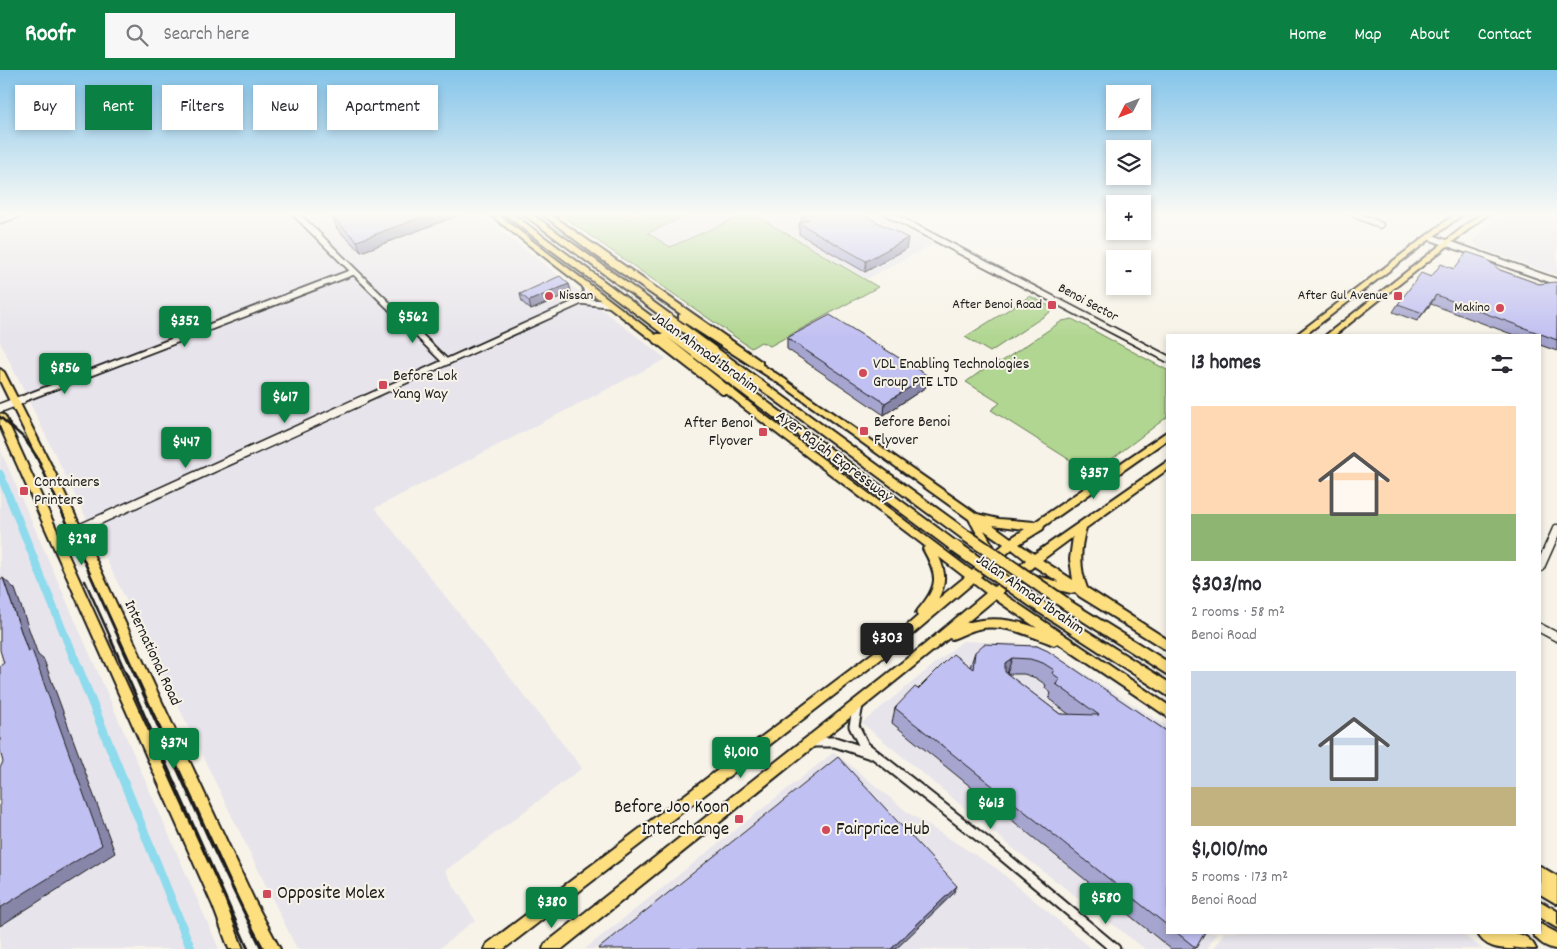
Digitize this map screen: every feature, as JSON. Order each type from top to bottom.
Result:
[{"type":"highway","name":"Ayer Rajah Expressway","points":[[558,255],[588,280],[954,546],[1041,607],[1166,689]]},
{"type":"highway","name":"Ayer Rajah Expressway","points":[[585,255],[967,536],[1065,603],[1166,668]]},
{"type":"highway","points":[[588,280],[751,408]]},
{"type":"highway","points":[[648,300],[656,302],[683,317],[783,382]]},
{"type":"highway","points":[[1541,886],[1557,896]]},
{"type":"highway","points":[[1541,910],[1557,920]]},
{"type":"highway","points":[[1541,933],[1557,943]]},
{"type":"highway","points":[[1506,934],[1528,949]]},
{"type":"main road","name":"Jalan Ahmad Ibrahim","points":[[552,255],[588,280],[609,304],[670,352],[751,408],[921,539],[938,551],[992,567],[996,592],[1026,616],[1166,711]]},
{"type":"main road","name":"Jalan Ahmad Ibrahim","points":[[603,255],[970,516],[1084,593],[1166,645]]},
{"type":"main road","points":[[1301,334],[1406,255]]},
{"type":"main road","points":[[1331,334],[1433,255]]},
{"type":"main road","name":"International Road","points":[[0,372],[77,531],[250,907],[273,949]]},
{"type":"main road","points":[[0,416],[221,908],[236,949]]},
{"type":"main road","points":[[492,949],[992,567],[1012,544],[1166,437]]},
{"type":"main road","points":[[550,949],[928,648],[1034,560],[1166,465]]},
{"type":"main road","points":[[970,516],[999,523],[1039,526]]},
{"type":"main road","points":[[970,516],[984,537],[996,592]]},
{"type":"main road","points":[[1082,524],[1075,543],[1074,564],[1084,593]]},
{"type":"main road","points":[[898,640],[932,602],[938,591],[940,582],[936,559],[921,539]]},
{"type":"main road","points":[[938,551],[954,558],[1020,572],[1084,593]]},
{"type":"main road","points":[[992,567],[1006,584],[1026,616]]},
{"type":"main road","points":[[928,648],[968,626],[993,622],[1027,629],[1074,648]]},
{"type":"main road","points":[[1541,874],[1557,884]]},
{"type":"main road","points":[[1487,934],[1507,949]]},
{"type":"street","points":[[336,255],[446,362]]},
{"type":"street","name":"Benoi Sector","points":[[968,255],[1166,358]]},
{"type":"street","points":[[1479,255],[1557,282]]},
{"type":"street","points":[[0,408],[353,272]]},
{"type":"street","points":[[581,301],[587,292],[588,280]]},
{"type":"street","points":[[55,540],[581,301],[596,301],[609,304]]},
{"type":"street","points":[[1541,564],[1557,529]]},
{"type":"street","points":[[1541,629],[1557,637]]},
{"type":"street","points":[[858,703],[854,715],[854,730],[864,746],[995,849],[1114,949]]},
{"type":"street","points":[[809,742],[824,740],[875,755]]},
{"type":"shaded area","points":[[0,255],[532,255],[666,359],[375,508],[582,768],[445,871],[475,920],[439,949],[297,949],[0,342]]},
{"type":"shaded area","points":[[826,255],[912,255],[867,279]]},
{"type":"shaded area","points":[[1499,255],[1557,255],[1557,275]]},
{"type":"shaded area","points":[[0,449],[219,949],[0,949]]},
{"type":"shaded area","points":[[963,641],[1040,645],[1166,725],[1166,934],[1216,934],[1207,949],[1145,949],[1014,849],[862,723]]},
{"type":"shaded area","name":"Fairprice Hub","points":[[834,752],[910,814],[996,868],[1092,949],[585,949]]},
{"type":"shaded area","points":[[1223,934],[1461,934],[1483,949],[1214,949]]},
{"type":"green space","points":[[618,255],[823,255],[878,287],[770,346],[761,342],[751,348]]},
{"type":"green space","points":[[1030,296],[1055,309],[990,352],[965,337]]},
{"type":"green space","points":[[1072,319],[1166,369],[1166,418],[1092,474],[991,410],[1000,403],[966,382],[995,361],[1001,362],[1062,321]]},
{"type":"building","points":[[855,255],[877,255],[866,261]]},
{"type":"building","name":"Makino","points":[[1465,255],[1476,255],[1485,258],[1500,270],[1539,284],[1557,283],[1557,340],[1436,295],[1423,313],[1398,304],[1421,273],[1431,277],[1441,264],[1454,269]]},
{"type":"building","points":[[560,276],[569,284],[529,301],[520,294]]},
{"type":"building","name":"VDL Enabling Technologies Group PTE LTD","points":[[830,315],[928,376],[885,403],[787,338]]},
{"type":"building","points":[[3,578],[28,652],[32,650],[102,845],[0,908],[0,768],[3,762],[0,750],[0,666],[4,663],[0,650],[0,579]]},
{"type":"building","points":[[984,644],[1037,646],[1048,651],[1166,731],[1166,924],[895,708],[915,687],[918,689],[953,654],[973,669],[975,652]],"holes":[[[1012,658],[1030,659],[1043,663],[1054,670],[1052,673],[1060,679],[1056,684],[1099,715],[1060,714],[1005,672],[1005,663]]]},
{"type":"building","name":"Fairprice Hub","points":[[838,757],[957,886],[891,949],[598,949]]},
{"type":"building","points":[[1178,934],[1204,934],[1196,948]]},
{"type":"waterway","points":[[0,474],[67,641]]},
{"type":"waterway","points":[[67,640],[191,949]]},
{"type":"railway","points":[[0,417],[23,437],[37,457],[120,641]]},
{"type":"railway","points":[[85,581],[112,641]]},
{"type":"railway","points":[[111,640],[248,949]]},
{"type":"railway","points":[[119,640],[214,850],[262,949]]},
{"type":"place","name":"Nissan","points":[[549,296]]},
{"type":"place","name":"After Gul Avenue","points":[[1398,296]]},
{"type":"place","name":"After Benoi Road","points":[[1052,305]]},
{"type":"place","name":"Makino","points":[[1500,308]]},
{"type":"place","name":"VDL Enabling Technologies Group PTE LTD","points":[[863,373]]},
{"type":"place","name":"Before Lok Yang Way","points":[[383,385]]},
{"type":"place","name":"Before Benoi Flyover","points":[[864,431]]},
{"type":"place","name":"After Benoi Flyover","points":[[763,432]]},
{"type":"place","name":"Containers Printers","points":[[24,491]]},
{"type":"place","name":"Before Joo Koon Interchange","points":[[739,819]]},
{"type":"place","name":"Fairprice Hub","points":[[826,830]]},
{"type":"place","name":"Opposite Molex","points":[[267,894]]}]
